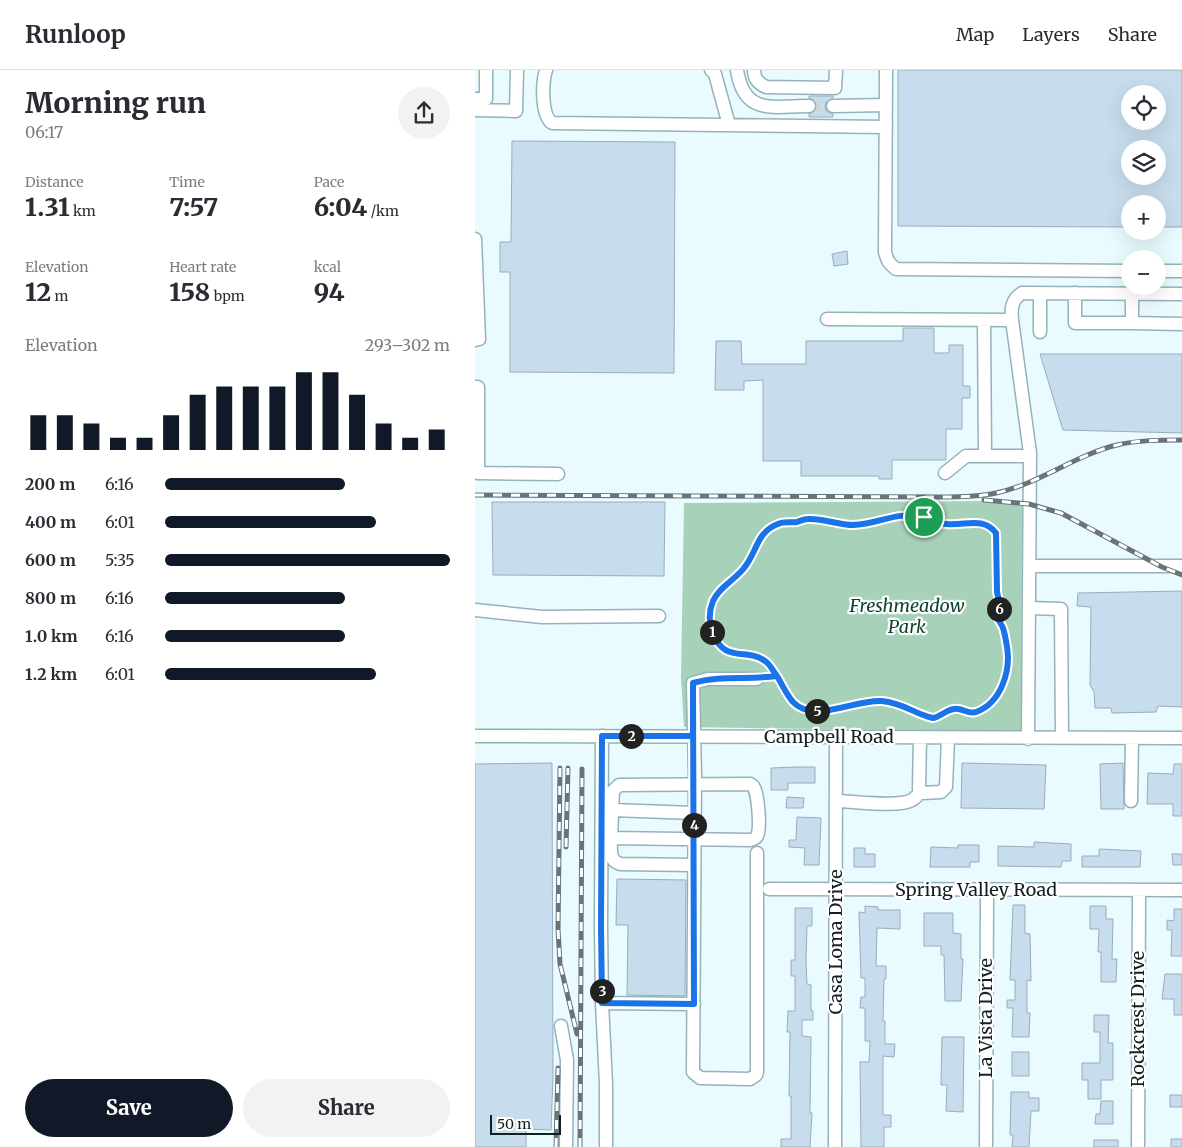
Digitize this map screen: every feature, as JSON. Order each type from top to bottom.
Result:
[{"type":"street","points":[[486,70],[480,104],[516,111],[517,70]]},
{"type":"street","points":[[546,70],[544,112],[547,120],[552,123],[886,127]]},
{"type":"street","points":[[711,70],[715,74],[729,125]]},
{"type":"street","points":[[737,70],[742,88],[749,99],[755,104],[764,106],[809,106]]},
{"type":"street","points":[[755,70],[754,76],[758,83],[765,87],[835,88],[835,70]]},
{"type":"street","points":[[886,70],[885,252],[887,261],[891,266],[896,269],[1121,271]]},
{"type":"street","points":[[833,106],[886,105]]},
{"type":"street","points":[[475,239],[479,339],[475,340]]},
{"type":"street","points":[[1166,271],[1182,271]]},
{"type":"street","points":[[1029,738],[1029,456],[1011,309],[1016,296],[1022,293],[1121,293]]},
{"type":"street","points":[[1040,293],[1040,332]]},
{"type":"street","points":[[1075,293],[1075,323],[1182,324]]},
{"type":"street","points":[[1166,294],[1182,294]]},
{"type":"street","points":[[1132,295],[1132,323]]},
{"type":"street","points":[[827,318],[1012,320]]},
{"type":"street","points":[[984,320],[985,456]]},
{"type":"street","points":[[475,386],[478,387],[478,473],[558,474]]},
{"type":"street","points":[[945,473],[966,456],[1029,456]]},
{"type":"street","points":[[1030,566],[1182,566]]},
{"type":"street","points":[[1029,608],[1061,609],[1062,738]]},
{"type":"street","points":[[475,610],[542,616],[659,616]]},
{"type":"street","points":[[757,678],[708,679],[693,683],[695,785],[693,1072],[699,1078],[750,1079],[757,1072],[757,853]]},
{"type":"street","name":"Campbell Road","points":[[475,736],[1182,738]]},
{"type":"street","points":[[602,736],[601,927],[606,1147]]},
{"type":"street","name":"Casa Loma Drive","points":[[835,1147],[836,736]]},
{"type":"street","points":[[836,801],[874,803],[908,802],[914,800],[920,791],[918,777],[920,737]]},
{"type":"street","points":[[920,791],[923,793],[937,793],[944,790],[947,738]]},
{"type":"street","points":[[1131,801],[1132,738]]},
{"type":"street","points":[[611,838],[750,840],[755,838],[759,828],[757,794],[753,786],[750,784],[619,784],[613,791],[611,838],[612,859],[615,862],[620,864],[694,866]]},
{"type":"street","points":[[612,810],[694,813]]},
{"type":"street","name":"Spring Valley Road","points":[[769,889],[1182,890]]},
{"type":"street","name":"La Vista Drive","points":[[986,1147],[987,890]]},
{"type":"street","name":"Rockcrest Drive","points":[[1138,1147],[1139,890]]},
{"type":"street","points":[[602,1003],[694,1004]]},
{"type":"street","points":[[561,1026],[567,1060],[566,1147]]},
{"type":"path","points":[[897,515],[913,515],[946,524],[982,523],[993,529],[996,533],[997,592],[1000,600],[998,615],[1007,647],[1006,673],[999,692],[980,710],[971,713],[961,709],[953,709],[933,718],[892,702],[872,701],[829,710],[812,711],[794,702],[777,676],[769,664],[760,658],[724,649],[714,636],[710,622],[711,608],[717,595],[743,569],[756,544],[773,526],[785,522],[799,522],[809,519],[854,525],[897,515]]},
{"type":"path","points":[[757,678],[777,676]]},
{"type":"green space","name":"Freshmeadow Park","points":[[995,501],[1022,503],[1021,732],[684,727],[681,678],[684,503]]},
{"type":"building","points":[[898,70],[1182,70],[1182,227],[1166,227],[1166,195],[1121,195],[1121,227],[898,226]]},
{"type":"building","points":[[809,96],[833,96],[833,98],[826,102],[825,106],[826,111],[833,114],[833,117],[809,117],[809,114],[816,110],[817,106],[816,101],[809,98]]},
{"type":"building","points":[[512,141],[675,142],[674,373],[510,372],[510,272],[500,272],[500,242],[511,242]]},
{"type":"building","points":[[847,251],[848,264],[834,266],[832,254]]},
{"type":"building","points":[[903,328],[934,328],[934,353],[949,353],[949,345],[963,345],[963,386],[970,386],[970,398],[962,398],[962,429],[946,429],[946,460],[892,460],[892,479],[879,479],[879,476],[801,476],[801,461],[763,461],[763,380],[744,381],[744,390],[715,390],[716,341],[741,341],[742,364],[806,364],[806,341],[903,341]]},
{"type":"building","points":[[1040,354],[1182,354],[1182,433],[1063,430]]},
{"type":"building","points":[[492,502],[665,502],[664,576],[493,575]]},
{"type":"building","points":[[1182,591],[1182,707],[1158,706],[1156,712],[1112,713],[1111,708],[1095,708],[1094,692],[1090,685],[1091,607],[1077,606],[1078,593]]},
{"type":"building","points":[[552,763],[553,1075],[551,1130],[526,1129],[526,1147],[475,1147],[475,764]]},
{"type":"building","points":[[962,763],[1046,765],[1044,809],[961,808]]},
{"type":"building","points":[[1123,763],[1124,809],[1101,809],[1100,764]]},
{"type":"building","points":[[1174,764],[1182,764],[1182,816],[1173,816],[1173,804],[1147,804],[1148,773],[1173,774]]},
{"type":"building","points":[[815,767],[815,783],[788,783],[788,790],[771,790],[771,768]]},
{"type":"building","points":[[787,797],[804,798],[803,808],[786,808]]},
{"type":"building","points":[[797,817],[821,818],[819,865],[804,865],[805,848],[789,847],[789,840],[796,840]]},
{"type":"building","points":[[1034,842],[1071,844],[1071,861],[1062,861],[1061,867],[998,866],[998,846],[1034,847]]},
{"type":"building","points":[[958,845],[979,845],[979,862],[970,862],[970,867],[930,867],[931,847],[958,848]]},
{"type":"building","points":[[854,848],[865,848],[865,854],[875,854],[875,867],[854,867]]},
{"type":"building","points":[[1099,849],[1141,851],[1140,867],[1082,867],[1082,856],[1099,856]]},
{"type":"building","points":[[1172,854],[1182,854],[1182,865],[1173,865]]},
{"type":"building","points":[[617,879],[686,880],[685,996],[627,995],[628,925],[616,925]]},
{"type":"building","points":[[1013,905],[1025,905],[1025,933],[1030,934],[1031,981],[1027,980],[1027,1013],[1030,1013],[1029,1037],[1012,1037],[1013,1008],[1007,1008],[1007,1000],[1015,1000],[1015,980],[1010,980]]},
{"type":"building","points":[[865,906],[878,907],[878,910],[900,910],[900,929],[877,928],[876,966],[886,966],[883,1021],[885,1021],[885,1044],[895,1044],[894,1057],[883,1056],[883,1115],[891,1115],[891,1127],[884,1127],[884,1147],[861,1147],[860,1062],[869,1062],[870,1041],[865,1041],[865,1008],[860,1008],[861,997],[865,997],[865,978],[861,978],[859,912],[865,913]]},
{"type":"building","points":[[1090,906],[1106,906],[1106,919],[1113,919],[1112,959],[1117,959],[1116,982],[1101,982],[1101,952],[1098,952],[1099,929],[1090,929]]},
{"type":"building","points":[[795,908],[812,908],[812,926],[807,926],[806,960],[807,984],[811,985],[813,1020],[802,1020],[802,1036],[811,1037],[810,1113],[812,1113],[810,1147],[781,1147],[781,1139],[791,1139],[791,1096],[789,1096],[790,1032],[787,1032],[788,1011],[795,1011],[795,976],[791,976],[791,960],[795,960]]},
{"type":"building","points":[[1174,909],[1182,909],[1182,956],[1171,956],[1172,930],[1167,930],[1167,920],[1174,921]]},
{"type":"building","points":[[924,913],[953,913],[953,933],[961,934],[961,959],[963,959],[961,1001],[945,1001],[944,955],[941,955],[941,946],[924,946]]},
{"type":"building","points":[[1165,974],[1182,974],[1182,1015],[1174,1015],[1174,999],[1162,999]]},
{"type":"building","points":[[1094,1015],[1109,1015],[1108,1043],[1113,1043],[1113,1080],[1101,1080],[1101,1099],[1088,1099],[1088,1080],[1082,1080],[1082,1063],[1100,1063],[1100,1032],[1094,1032]]},
{"type":"building","points":[[942,1037],[964,1037],[963,1112],[946,1111],[947,1085],[941,1085]]},
{"type":"building","points":[[1012,1052],[1029,1052],[1029,1076],[1012,1076]]},
{"type":"building","points":[[1011,1092],[1029,1092],[1029,1098],[1039,1098],[1039,1111],[1031,1111],[1029,1147],[1012,1147],[1013,1135],[1010,1135]]},
{"type":"building","points":[[1170,1095],[1182,1095],[1182,1107],[1170,1107]]},
{"type":"building","points":[[1101,1101],[1113,1101],[1113,1124],[1095,1124],[1096,1114],[1100,1114]]},
{"type":"building","points":[[1171,1139],[1182,1139],[1182,1147],[1171,1147]]},
{"type":"building","points":[[1094,1140],[1118,1140],[1118,1147],[1094,1147]]},
{"type":"tunnel","points":[[809,106],[833,106]]},
{"type":"railway","points":[[475,495],[975,496],[1012,489],[1086,455],[1117,445],[1141,441],[1182,440]]},
{"type":"railway","points":[[984,500],[1029,504],[1061,513],[1162,567],[1182,575]]},
{"type":"railway","points":[[560,768],[558,929],[560,964],[577,1034]]},
{"type":"railway","points":[[566,847],[568,768]]},
{"type":"railway","points":[[580,1147],[582,769]]},
{"type":"railway","points":[[556,1147],[558,1068]]},
{"type":"route","points":[[924,517],[897,515],[854,525],[809,519],[799,522],[779,523],[773,526],[756,544],[748,563],[713,601],[710,622],[714,636],[724,649],[760,658],[769,664],[777,676],[708,679],[693,683],[693,724],[693,736],[602,736],[602,1003],[694,1004],[695,776],[693,683],[708,679],[757,678],[777,676],[794,702],[812,711],[821,712],[864,701],[882,701],[907,707],[929,718],[937,718],[953,709],[961,709],[971,713],[975,712],[989,704],[999,692],[1005,680],[1007,647],[998,615],[1000,600],[997,592],[996,556],[998,544],[996,533],[993,529],[982,523],[946,524],[924,517]]}]
